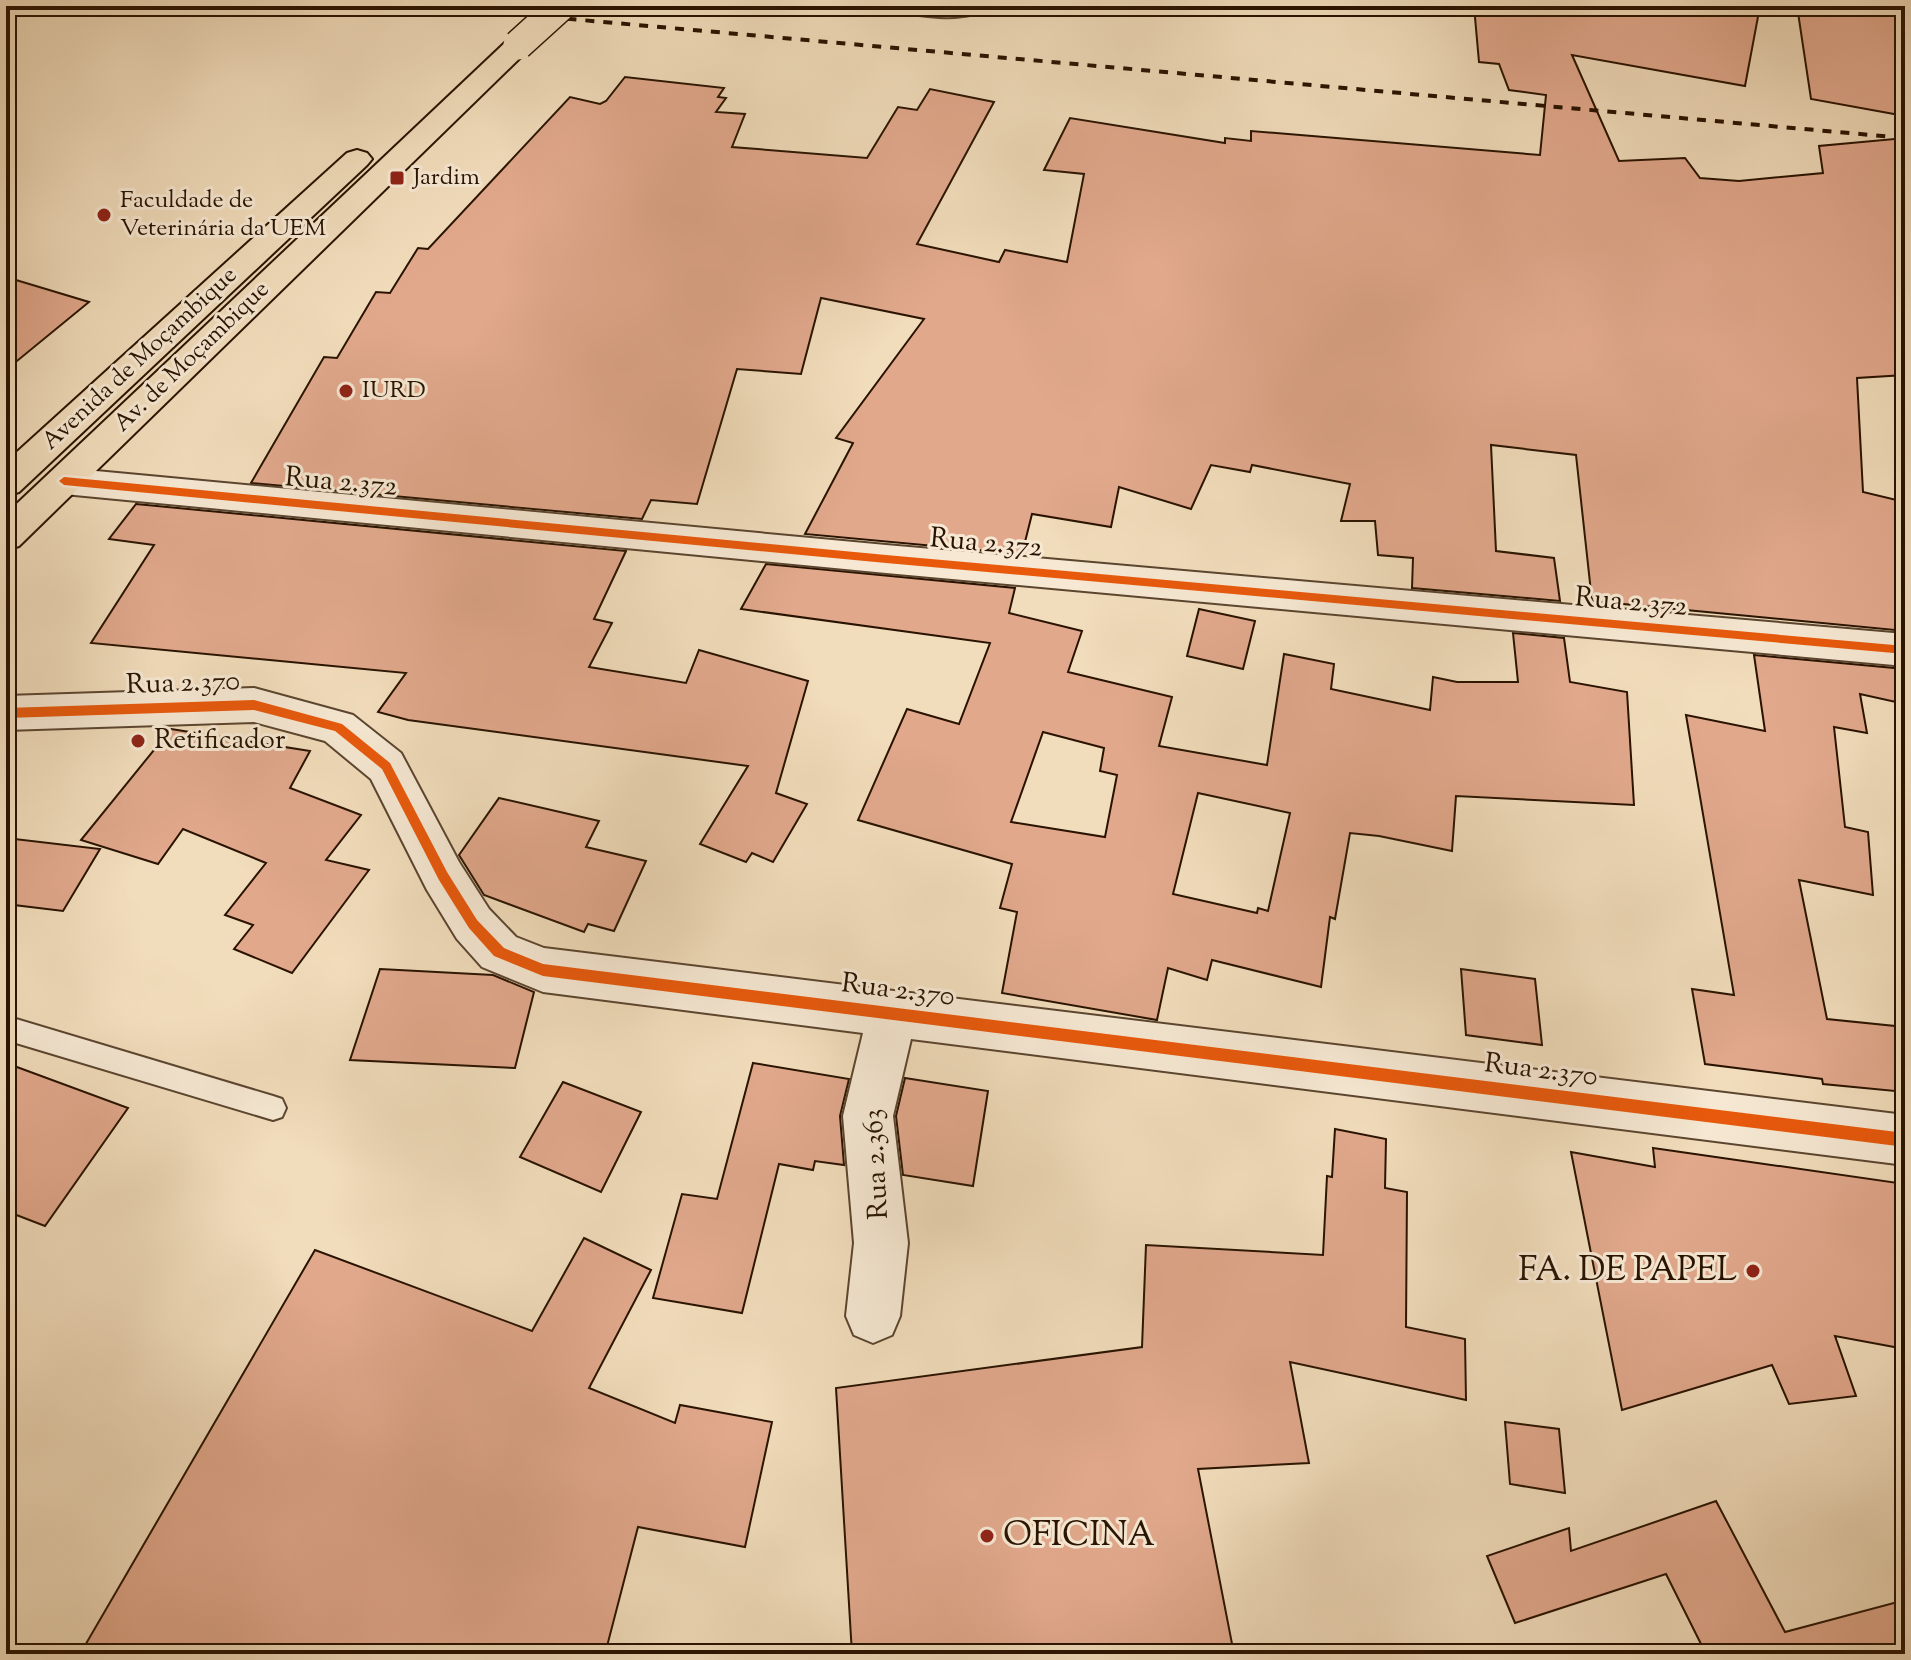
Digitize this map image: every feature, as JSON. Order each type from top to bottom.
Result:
[{"type":"highway","name":"Avenida de Moçambique","points":[[6,483],[503,40],[561,6]]},
{"type":"highway","name":"Avenida de Moçambique","points":[[379,178],[503,40]]},
{"type":"highway","name":"Av. de Moçambique","points":[[6,536],[379,178]]},
{"type":"street","name":"Rua 2.372","points":[[64,481],[901,561],[1905,650]]},
{"type":"street","name":"Rua 2.370","points":[[6,713],[254,705],[338,727],[386,766],[473,924],[499,952],[543,970],[1905,1140]]},
{"type":"street","name":"Rua 2.363","points":[[873,1316],[881,1243],[868,1116],[892,1014]]},
{"type":"lane","points":[[884,6],[941,13],[972,11],[985,6]]},
{"type":"lane","points":[[6,1028],[273,1108]]},
{"type":"building","points":[[1474,6],[1760,6],[1745,86],[1572,55],[1619,161],[1685,158],[1700,178],[1739,181],[1823,173],[1819,146],[1905,138],[1905,375],[1857,378],[1863,492],[1905,502],[1905,631],[1592,601],[1576,455],[1491,445],[1496,551],[1554,558],[1560,601],[1412,588],[1413,558],[1378,555],[1375,521],[1341,521],[1350,484],[1252,465],[1250,472],[1211,465],[1191,509],[1119,487],[1111,527],[1032,514],[1022,554],[805,534],[853,443],[836,438],[924,319],[821,298],[801,374],[737,369],[697,504],[651,500],[642,519],[251,483],[324,357],[337,358],[376,292],[390,293],[418,248],[428,249],[570,97],[600,104],[625,77],[724,88],[718,97],[726,98],[716,112],[745,114],[732,147],[867,158],[898,107],[917,110],[930,89],[994,102],[917,244],[999,262],[1005,250],[1067,262],[1084,174],[1044,170],[1070,118],[1225,143],[1225,138],[1251,141],[1251,131],[1540,155],[1546,95],[1509,90],[1499,64],[1479,62]]},
{"type":"building","points":[[1797,6],[1905,6],[1905,116],[1811,99]]},
{"type":"building","points":[[6,277],[89,302],[6,370]]},
{"type":"building","points":[[136,504],[626,551],[594,619],[612,623],[589,667],[686,683],[699,650],[808,681],[776,793],[807,804],[773,862],[752,853],[746,862],[700,844],[748,766],[408,720],[378,712],[406,673],[91,643],[154,545],[109,539]]},
{"type":"building","points":[[766,564],[1015,588],[1009,613],[1082,631],[1068,672],[1172,697],[1159,746],[1267,765],[1284,654],[1334,664],[1331,689],[1430,710],[1433,677],[1457,682],[1518,682],[1513,633],[1564,638],[1570,682],[1627,692],[1634,805],[1456,796],[1452,851],[1350,833],[1335,919],[1330,917],[1321,987],[1212,960],[1207,980],[1168,968],[1157,1020],[1002,993],[1017,912],[1000,908],[1012,864],[858,820],[907,709],[959,724],[990,643],[741,609]],"holes":[[[1043,732],[1104,748],[1100,771],[1117,775],[1105,837],[1011,822]],[[1198,793],[1290,813],[1268,911],[1258,908],[1257,913],[1173,894]]]},
{"type":"building","points":[[1199,609],[1255,621],[1243,669],[1187,656]]},
{"type":"building","points":[[1754,655],[1905,669],[1905,704],[1860,694],[1867,733],[1834,727],[1845,827],[1868,832],[1873,895],[1799,880],[1827,1019],[1895,1026],[1905,1056],[1905,1092],[1823,1084],[1822,1079],[1705,1064],[1692,989],[1734,995],[1686,715],[1765,731]]},
{"type":"building","points":[[171,729],[310,751],[290,788],[361,815],[326,860],[369,870],[292,973],[234,949],[253,925],[225,915],[266,863],[183,829],[158,864],[81,840]]},
{"type":"building","points":[[499,798],[599,821],[586,847],[646,861],[614,931],[588,924],[584,932],[484,895],[459,855]]},
{"type":"building","points":[[6,838],[100,849],[63,911],[6,904]]},
{"type":"building","points":[[380,969],[493,975],[534,992],[515,1068],[350,1060]]},
{"type":"building","points":[[1461,969],[1535,979],[1542,1045],[1466,1035]]},
{"type":"building","points":[[6,1063],[128,1108],[45,1226],[6,1211]]},
{"type":"building","points":[[753,1063],[849,1079],[840,1116],[844,1165],[815,1161],[813,1170],[779,1164],[742,1313],[653,1298],[682,1194],[717,1199]]},
{"type":"building","points":[[905,1078],[988,1091],[973,1186],[903,1175],[896,1116]]},
{"type":"building","points":[[563,1082],[641,1112],[601,1192],[520,1157]]},
{"type":"building","points":[[1335,1129],[1386,1139],[1385,1188],[1407,1192],[1406,1327],[1465,1339],[1466,1400],[1290,1362],[1309,1463],[1198,1469],[1234,1654],[852,1654],[836,1388],[1142,1347],[1146,1245],[1323,1255],[1327,1176],[1332,1177]]},
{"type":"building","points":[[1653,1148],[1905,1184],[1905,1349],[1835,1336],[1856,1396],[1789,1404],[1772,1365],[1622,1410],[1571,1152],[1655,1167]]},
{"type":"building","points":[[584,1238],[651,1270],[589,1388],[675,1423],[680,1405],[772,1422],[745,1547],[638,1527],[605,1654],[80,1654],[315,1250],[532,1331]]},
{"type":"building","points":[[1505,1422],[1559,1429],[1565,1493],[1510,1484]]},
{"type":"building","points":[[1716,1501],[1785,1632],[1905,1600],[1905,1654],[1706,1654],[1666,1574],[1515,1623],[1487,1556],[1569,1528],[1571,1551]]},
{"type":"railway","points":[[424,6],[1905,138]]},
{"type":"cycle path","points":[[64,481],[886,559],[1905,650]]},
{"type":"cycle path","points":[[6,713],[254,705],[338,727],[386,766],[443,876],[473,924],[499,952],[543,970],[1905,1140]]},
{"type":"place","name":"Jardim","points":[[397,178]]},
{"type":"place","name":"Faculdade de Veterinária da UEM","points":[[104,215]]},
{"type":"place","name":"IURD","points":[[346,391]]},
{"type":"place","name":"Retificador","points":[[138,741]]},
{"type":"place","name":"FA. DE PAPEL","points":[[1753,1271]]},
{"type":"place","name":"OFICINA","points":[[987,1536]]}]
